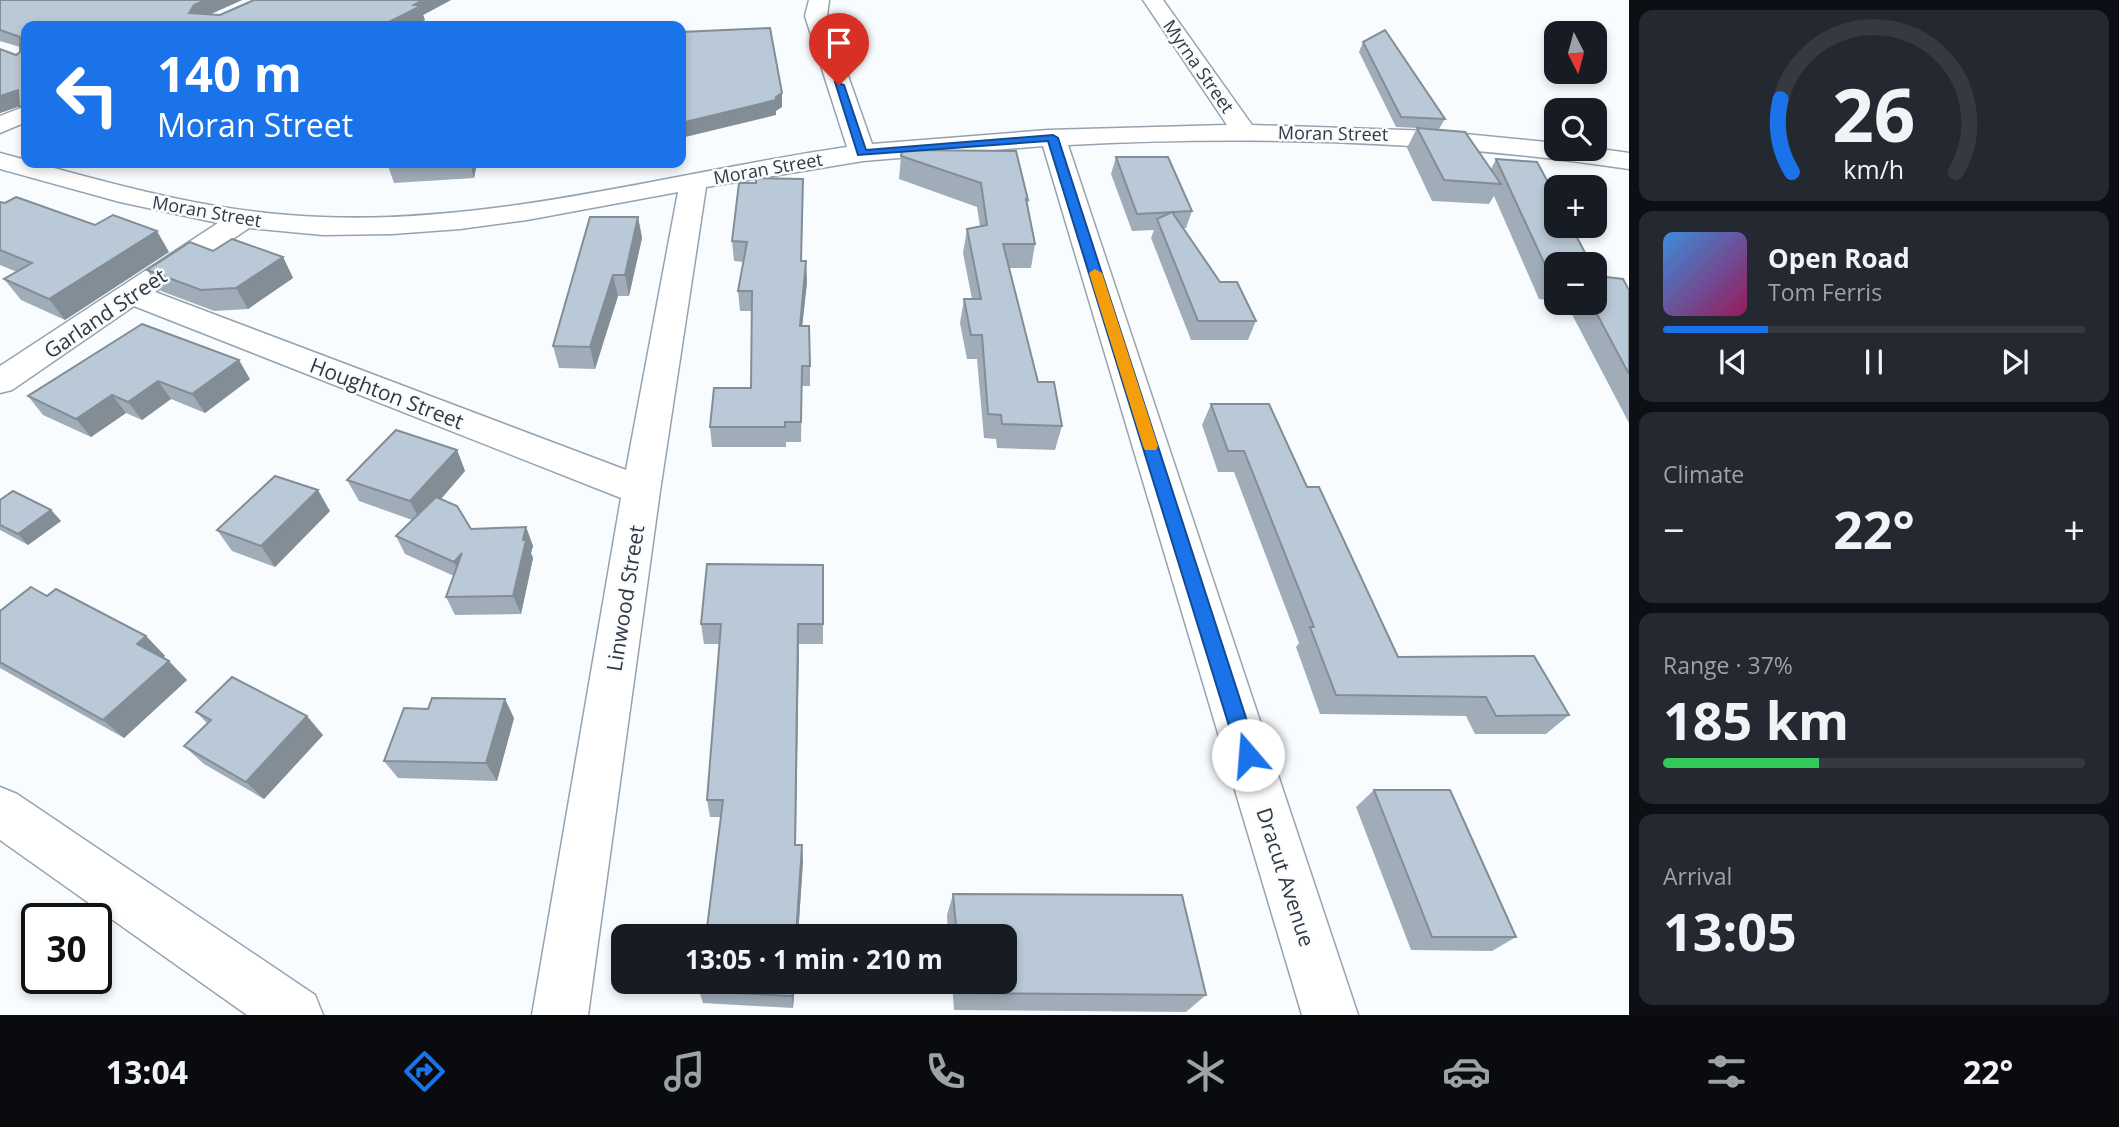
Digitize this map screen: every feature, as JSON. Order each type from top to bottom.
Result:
[{"type":"street","points":[[819,0],[816,16],[862,153]]},
{"type":"street","name":"Myrna Street","points":[[1153,0],[1245,132]]},
{"type":"street","points":[[0,126],[21,116]]},
{"type":"street","name":"Moran Street","points":[[29,168],[171,207],[243,219],[363,226],[451,222],[560,208],[862,153],[1053,138],[1245,132],[1433,136],[1628,162]]},
{"type":"street","name":"Dracut Avenue","points":[[1053,138],[1330,1015]]},
{"type":"street","name":"Moran Street","points":[[0,160],[21,166]]},
{"type":"street","name":"Linwood Street","points":[[560,1015],[641,491],[693,182]]},
{"type":"street","name":"Garland Street","points":[[0,382],[134,295],[243,219]]},
{"type":"street","name":"Houghton Street","points":[[134,295],[641,491]]},
{"type":"street","points":[[0,811],[295,1015]]},
{"type":"building","points":[[0,0],[206,0],[194,5],[189,13],[220,15],[254,0],[423,0],[414,5],[421,6],[391,21],[21,21],[21,106],[18,90],[0,96],[0,49],[16,55],[20,52],[20,37],[0,30]]},
{"type":"building","points":[[770,28],[782,93],[776,100],[686,122],[686,32]]},
{"type":"building","points":[[1385,30],[1445,119],[1401,117],[1363,42]]},
{"type":"building","points":[[1417,128],[1465,132],[1501,184],[1444,180]]},
{"type":"building","points":[[902,150],[1016,151],[1035,244],[1003,244],[1038,382],[1054,382],[1062,426],[1002,424],[1001,415],[988,414],[982,335],[971,335],[964,299],[981,299],[967,229],[987,225],[981,183],[901,156]]},
{"type":"building","points":[[1116,157],[1168,157],[1192,211],[1137,214]]},
{"type":"building","points":[[1496,159],[1537,162],[1544,175],[1544,238],[1577,238],[1585,252],[1544,252],[1544,263]]},
{"type":"building","points":[[756,178],[803,179],[801,261],[806,261],[800,326],[809,326],[810,366],[802,366],[801,422],[785,422],[785,427],[710,427],[714,388],[751,388],[752,291],[738,291],[747,242],[732,241],[739,183],[756,183]]},
{"type":"building","points":[[16,197],[95,225],[113,215],[157,231],[49,299],[4,279],[32,263],[0,250],[0,202],[5,203]]},
{"type":"building","points":[[1172,212],[1220,282],[1237,282],[1256,321],[1198,321],[1157,219]]},
{"type":"building","points":[[590,217],[638,217],[625,275],[613,275],[590,347],[553,346]]},
{"type":"building","points":[[232,239],[283,257],[236,288],[201,290],[147,270],[190,242],[213,251]]},
{"type":"building","points":[[1607,277],[1623,279],[1629,290],[1629,374],[1597,315],[1607,315]]},
{"type":"building","points":[[142,324],[239,360],[192,394],[158,381],[128,402],[112,395],[76,419],[28,396]]},
{"type":"building","points":[[1211,404],[1269,404],[1307,487],[1319,487],[1398,657],[1534,656],[1569,715],[1496,716],[1486,697],[1336,695],[1310,627],[1314,627],[1244,451],[1228,451]]},
{"type":"building","points":[[396,430],[457,450],[410,501],[347,480]]},
{"type":"building","points":[[275,476],[318,490],[261,546],[217,530]]},
{"type":"building","points":[[13,491],[51,510],[18,534],[0,525],[0,500]]},
{"type":"building","points":[[436,497],[457,506],[471,529],[526,527],[523,540],[526,540],[513,596],[446,597],[462,553],[454,562],[396,536]]},
{"type":"building","points":[[707,564],[823,565],[823,624],[798,624],[795,845],[802,845],[797,924],[708,924],[723,800],[707,800],[721,624],[701,624]]},
{"type":"building","points":[[31,587],[47,596],[56,589],[146,636],[137,644],[169,661],[103,720],[0,662],[0,611]]},
{"type":"building","points":[[232,677],[307,716],[246,782],[184,746],[211,720],[196,712]]},
{"type":"building","points":[[432,698],[505,699],[486,763],[384,761],[404,708],[428,709]]},
{"type":"building","points":[[1374,790],[1450,790],[1516,937],[1432,937]]},
{"type":"building","points":[[953,894],[1182,895],[1206,995],[1017,993],[1017,924],[956,924]]},
{"type":"building","points":[[755,994],[792,994],[792,996]]},
{"type":"slow traffic","points":[[1095,273],[1150,446]]},
{"type":"route","points":[[839,85],[862,153],[1053,138],[1248,755]]}]
